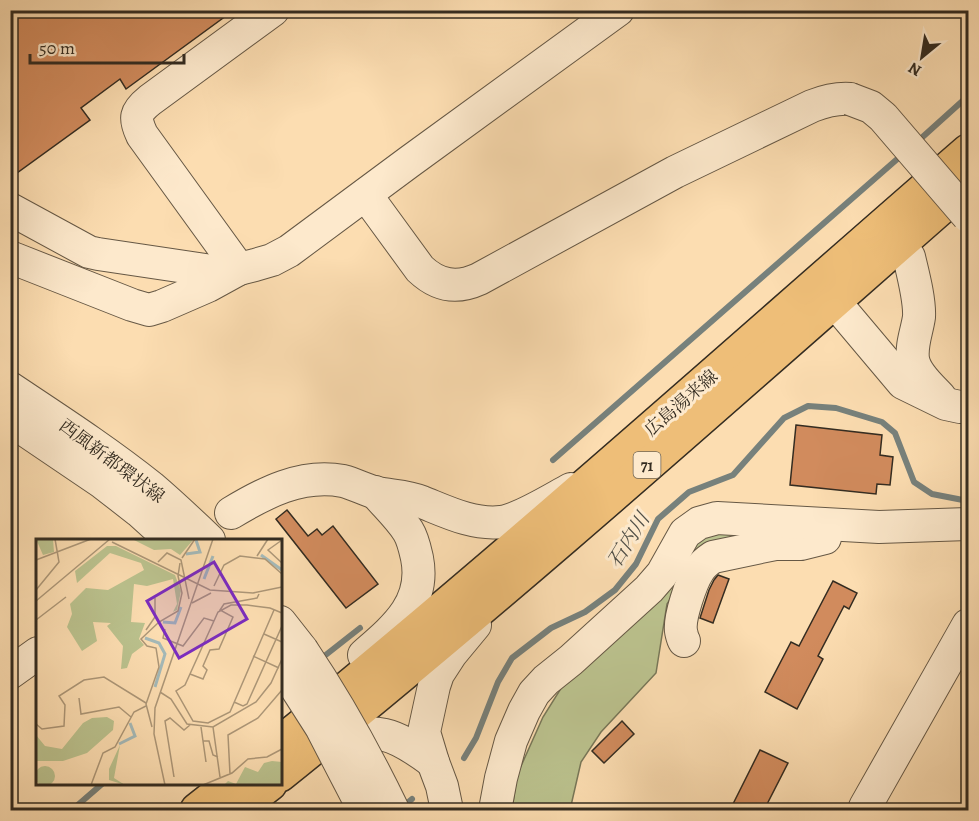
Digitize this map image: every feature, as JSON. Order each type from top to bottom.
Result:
[{"type":"main road","name":"広島湯来線","points":[[282,741],[401,644],[599,475],[969,151]]},
{"type":"main road","name":"広島湯来線","points":[[282,773],[505,588],[969,184]]},
{"type":"main road","points":[[784,346],[826,329],[969,205]]},
{"type":"main road","points":[[197,810],[228,785]]},
{"type":"main road","points":[[236,810],[267,785]]},
{"type":"street","points":[[239,269],[142,135],[136,120],[139,109],[150,100],[273,10]]},
{"type":"street","points":[[10,208],[88,252],[212,271],[239,269],[264,263],[283,255],[618,10]]},
{"type":"street","points":[[368,193],[374,206],[425,274],[438,282],[460,285],[479,279],[675,172],[812,106],[839,98],[850,99],[871,107],[883,117],[969,216]]},
{"type":"street","points":[[10,257],[149,310],[208,286],[239,269]]},
{"type":"street","points":[[909,257],[919,308],[913,359],[918,372],[957,405]]},
{"type":"street","points":[[132,305],[154,300],[165,294],[170,286],[174,265]]},
{"type":"street","points":[[844,313],[903,383],[957,405]]},
{"type":"street","name":"西風新都環状線","points":[[10,388],[115,460],[151,488],[208,539]]},
{"type":"street","name":"西風新都環状線","points":[[10,420],[103,483],[170,539]]},
{"type":"street","points":[[231,513],[271,492],[314,480],[340,481],[375,492],[418,500],[468,519],[503,522],[599,475]]},
{"type":"street","points":[[282,730],[299,712],[388,634],[402,619],[413,601],[419,580],[415,547],[410,533],[402,522],[375,492]]},
{"type":"street","points":[[495,810],[511,741],[534,693],[649,589],[662,574],[685,533],[699,523],[717,518],[879,527],[969,524]]},
{"type":"street","points":[[684,641],[681,632],[681,618],[693,581],[699,569],[713,557],[775,544],[801,544],[879,527]]},
{"type":"street","points":[[447,810],[442,786],[424,732],[434,686],[438,674],[451,654],[505,588]]},
{"type":"street","points":[[865,807],[969,625]]},
{"type":"street","points":[[282,632],[288,660],[364,810]]},
{"type":"street","points":[[10,673],[36,654]]},
{"type":"street","points":[[288,660],[342,712],[393,810]]},
{"type":"street","points":[[322,742],[349,735],[386,734],[408,744],[433,762]]},
{"type":"green space","points":[[749,531],[692,565],[667,604],[656,673],[601,732],[581,762],[570,810],[512,810],[517,775],[543,717],[575,666],[698,534]]},
{"type":"building","points":[[10,10],[234,10],[126,89],[120,79],[81,108],[90,120],[10,178]]},
{"type":"building","points":[[796,425],[882,435],[880,455],[893,457],[890,485],[877,484],[876,494],[790,485]]},
{"type":"building","points":[[287,510],[308,536],[317,529],[322,535],[333,526],[378,584],[346,608],[276,519]]},
{"type":"building","points":[[718,575],[729,579],[713,623],[700,618],[709,590]]},
{"type":"building","points":[[833,581],[857,593],[849,609],[844,606],[818,656],[823,659],[797,709],[765,692],[791,642],[799,646]]},
{"type":"building","points":[[622,721],[634,734],[604,763],[592,751]]},
{"type":"building","points":[[760,750],[788,763],[764,810],[730,810]]},
{"type":"waterway","points":[[917,142],[968,96]]},
{"type":"waterway","points":[[553,460],[903,154]]},
{"type":"waterway","name":"石内川","points":[[464,758],[476,738],[498,682],[512,658],[551,628],[585,612],[615,590],[636,564],[658,519],[689,492],[733,475],[784,418],[808,406],[836,408],[882,422],[895,433],[914,482],[932,494],[968,501]]},
{"type":"waterway","points":[[318,661],[360,628]]},
{"type":"waterway","points":[[72,810],[101,785]]},
{"type":"waterway","name":"石内川","points":[[403,810],[412,799]]}]
